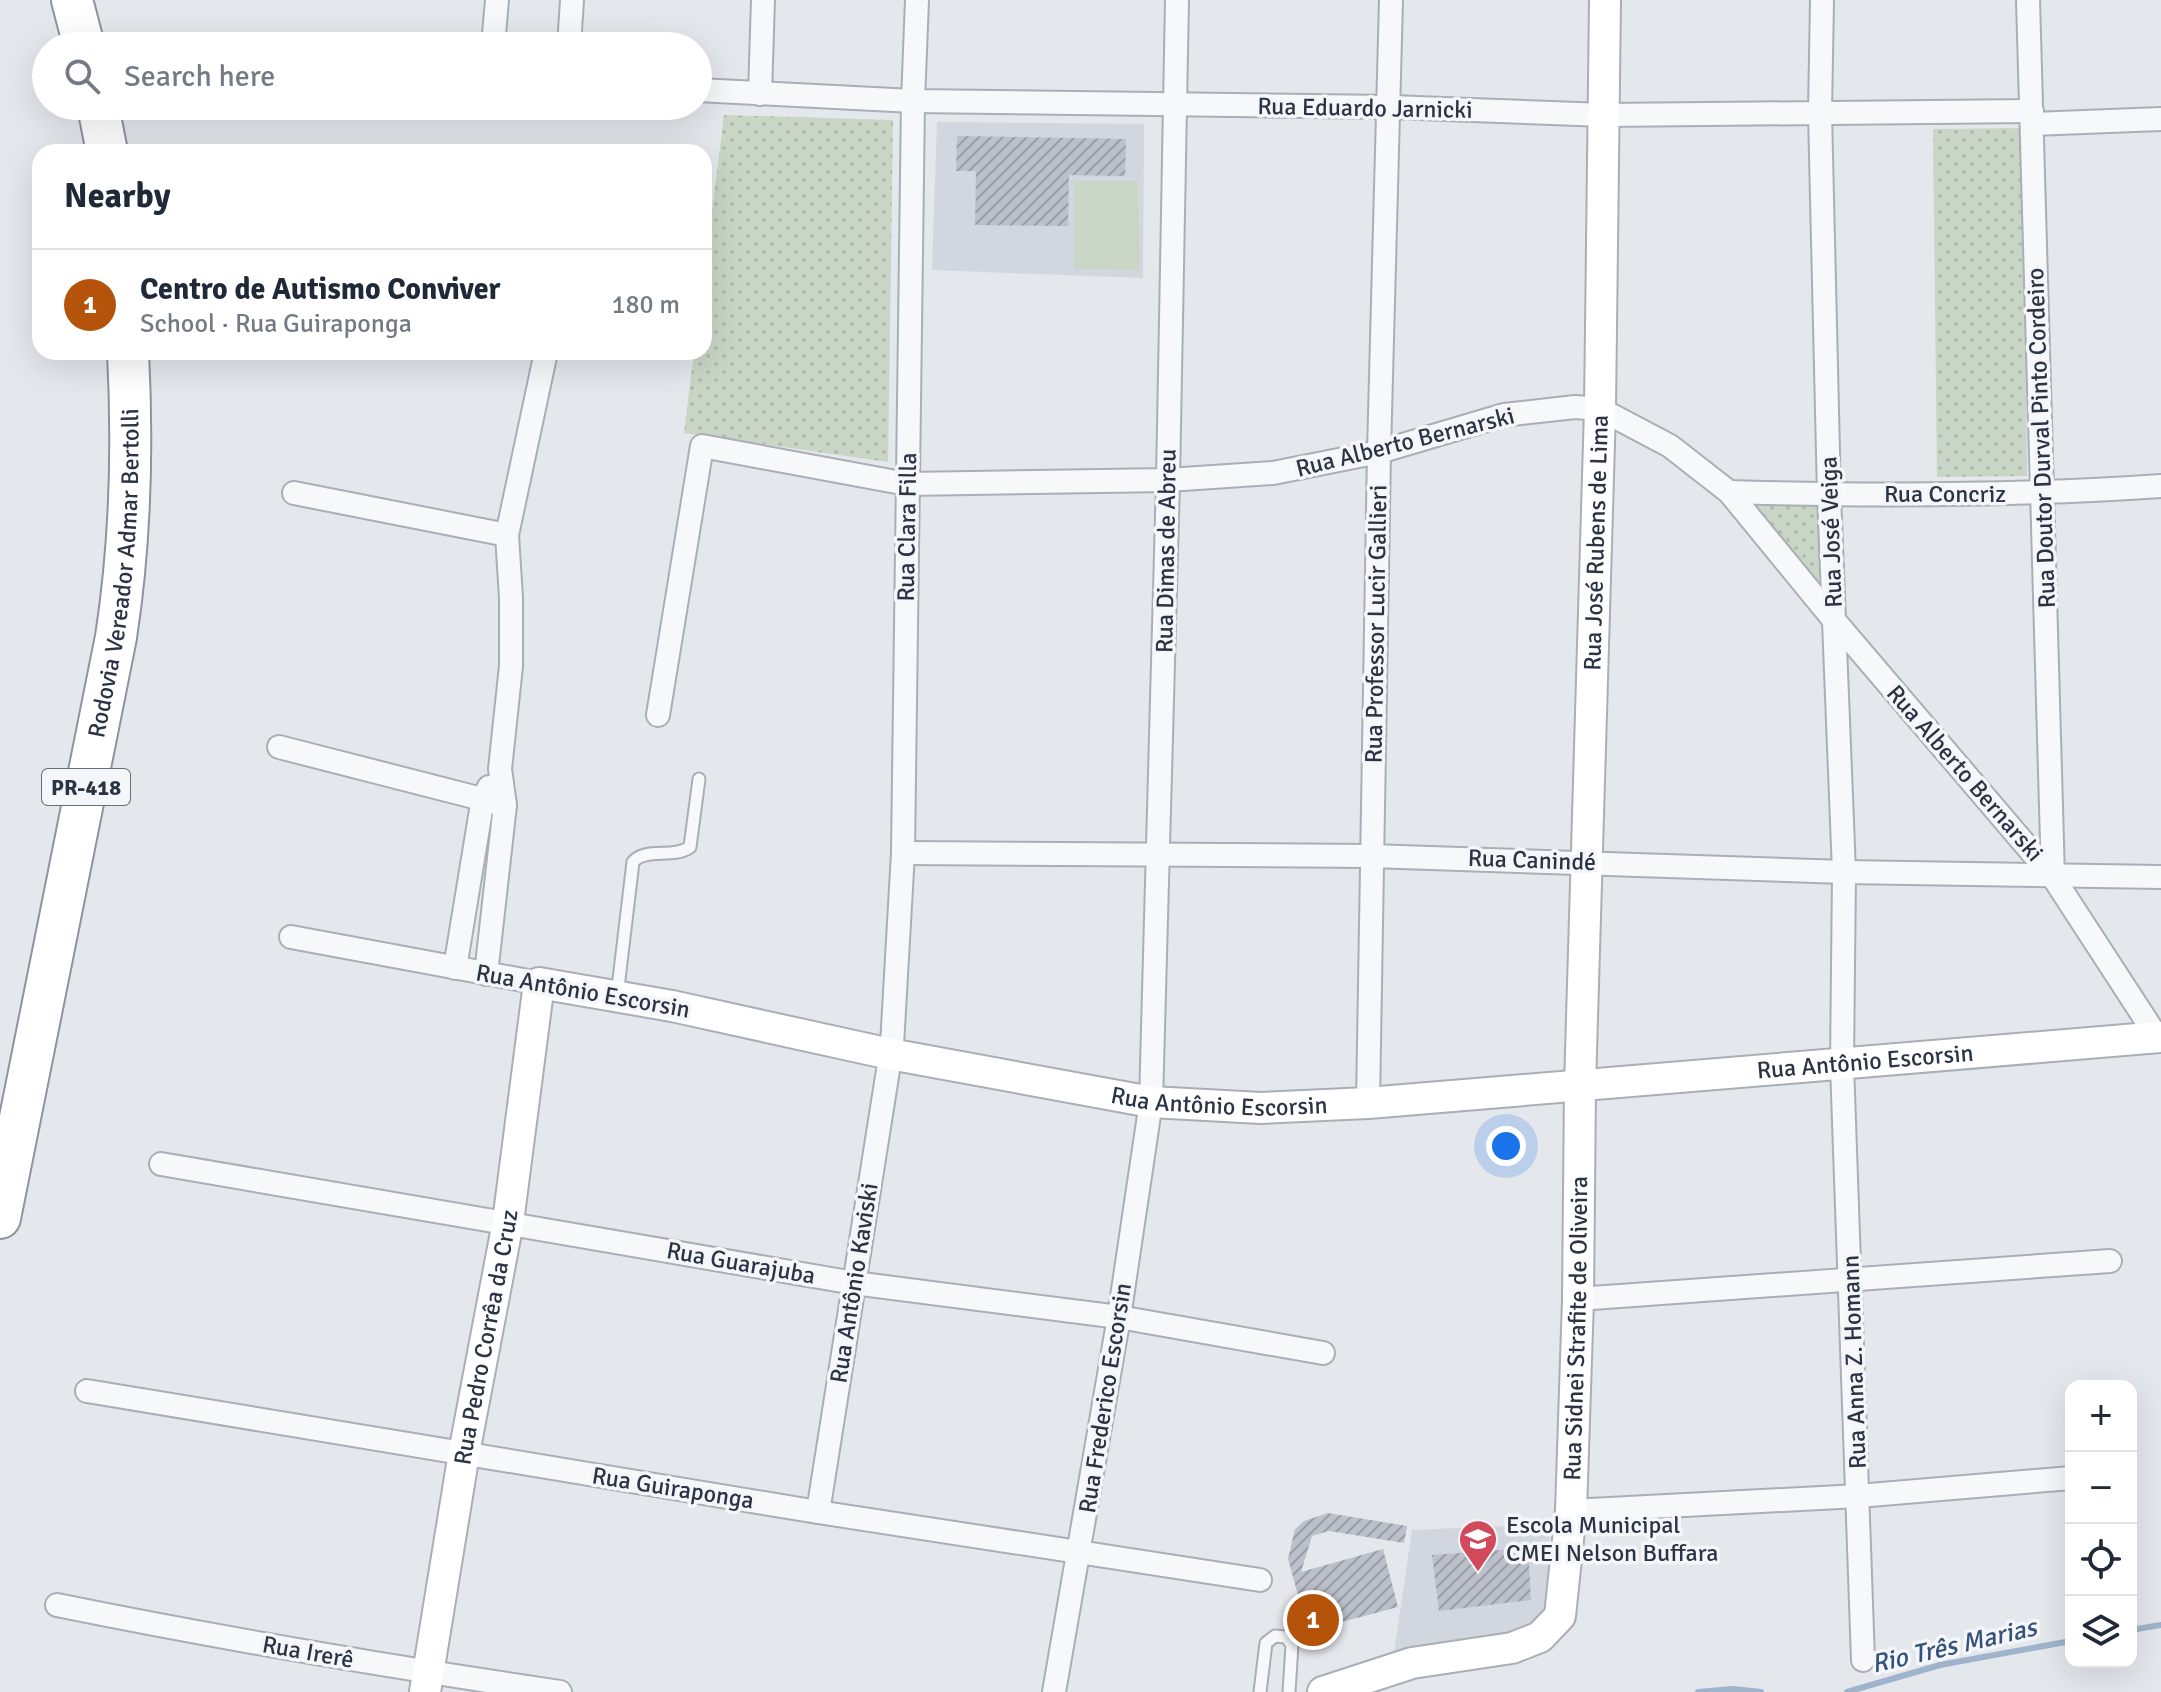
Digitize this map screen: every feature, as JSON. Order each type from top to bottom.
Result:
[{"type":"highway","points":[[72,0],[80,32]]},
{"type":"highway","points":[[101,120],[105,144]]},
{"type":"highway","name":"Rodovia Vereador Admar Bertolli","points":[[0,1218],[125,582],[131,492],[128,360]]},
{"type":"street","points":[[494,32],[497,0]]},
{"type":"street","points":[[570,32],[572,0]]},
{"type":"street","points":[[760,94],[763,0]]},
{"type":"street","name":"Rua Clara Filla","points":[[890,1054],[903,853],[917,0]]},
{"type":"street","name":"Rua Dimas de Abreu","points":[[1151,1102],[1177,0]]},
{"type":"street","name":"Rua Professor Lucir Gallieri","points":[[1368,1103],[1379,452],[1391,0]]},
{"type":"street","name":"Rua José Rubens de Lima","points":[[1580,1086],[1600,409],[1605,0]]},
{"type":"street","name":"Rua José Veiga","points":[[1822,0],[1820,113],[1829,495],[1844,872],[1842,1065]]},
{"type":"street","name":"Rua Doutor Durval Pinto Cordeiro","points":[[2028,0],[2053,877]]},
{"type":"street","name":"Rua Eduardo Jarnicki","points":[[712,91],[913,101],[1390,107],[1605,115],[1820,113],[2161,119]]},
{"type":"street","points":[[486,974],[505,805],[500,769],[511,666],[507,535],[544,360]]},
{"type":"street","name":"Rua Alberto Bernarski","points":[[658,715],[702,446],[907,484],[1168,480],[1273,473],[1379,452],[1504,415],[1575,407],[1600,409],[1670,446],[1729,492],[2053,877],[2159,1037]]},
{"type":"street","name":"Rua Concriz","points":[[1729,492],[2042,494],[2161,486]]},
{"type":"street","points":[[294,493],[507,535]]},
{"type":"street","points":[[279,747],[505,805]]},
{"type":"street","points":[[455,968],[483,798],[500,769]]},
{"type":"street","name":"Rua Canindé","points":[[903,853],[1371,856],[1844,872],[2161,877]]},
{"type":"street","points":[[469,889],[495,893]]},
{"type":"street","name":"Rua Antônio Escorsin","points":[[291,937],[617,996],[890,1054],[1151,1102],[1261,1108],[1368,1103],[2159,1037]]},
{"type":"street","name":"Rua Pedro Corrêa da Cruz","points":[[427,1682],[464,1453],[508,1222],[539,983]]},
{"type":"street","name":"Rua Antônio Kaviski","points":[[818,1512],[890,1054]]},
{"type":"street","name":"Rua Anna Z. Homann","points":[[1842,1065],[1863,1660]]},
{"type":"street","name":"Rua Sidnei Strafite de Oliveira","points":[[1323,1692],[1412,1663],[1512,1648],[1540,1637],[1560,1616],[1571,1511],[1578,1299],[1580,1086]]},
{"type":"street","name":"Rua Frederico Escorsin","points":[[1054,1692],[1119,1317],[1151,1102]]},
{"type":"street","name":"Rua Guarajuba","points":[[161,1164],[854,1283],[1119,1317],[1323,1353]]},
{"type":"street","points":[[1578,1299],[2110,1261]]},
{"type":"street","name":"Rua Guiraponga","points":[[87,1391],[818,1512],[1260,1580]]},
{"type":"street","points":[[1571,1511],[1858,1496],[2065,1479]]},
{"type":"street","name":"Rua Irerê","points":[[57,1605],[427,1682],[560,1692]]},
{"type":"lane","points":[[617,996],[633,862],[639,856],[683,852],[690,847],[699,779]]},
{"type":"lane","points":[[1260,1692],[1266,1643],[1275,1636],[1286,1637],[1292,1645],[1289,1692]]},
{"type":"shaded area","points":[[937,122],[1144,124],[1143,278],[932,270]]},
{"type":"shaded area","name":"Escola Municipal CMEI Nelson Buffara","points":[[1550,1524],[1548,1615],[1533,1633],[1394,1653],[1412,1530]]},
{"type":"green space","points":[[724,115],[893,120],[888,462],[684,433],[693,360],[712,360],[712,212]]},
{"type":"green space","points":[[2023,128],[2027,476],[1937,477],[1933,129]]},
{"type":"green space","points":[[1074,181],[1138,181],[1140,270],[1074,269]]},
{"type":"green space","points":[[1753,501],[1820,502],[1819,587]]},
{"type":"building","points":[[957,136],[1126,139],[1125,176],[1069,175],[1068,226],[975,225],[976,171],[956,171]]},
{"type":"building","points":[[1328,1513],[1407,1526],[1404,1543],[1329,1531],[1312,1536],[1301,1572],[1383,1549],[1398,1607],[1308,1631],[1288,1559],[1295,1529],[1304,1521]]},
{"type":"building","points":[[1528,1548],[1531,1600],[1439,1611],[1432,1555]]},
{"type":"waterway","name":"Rio Três Marias","points":[[2137,1629],[2161,1625]]},
{"type":"waterway","name":"Rio Três Marias","points":[[1847,1692],[1940,1665],[2065,1642]]},
{"type":"waterway","name":"Rio Três Marias","points":[[1698,1692],[1733,1689],[1761,1692]]},
{"type":"place","name":"Escola Municipal CMEI Nelson Buffara","points":[[1478,1573]]},
{"type":"place","name":"Centro de Autismo Conviver","points":[[1313,1620]]}]
